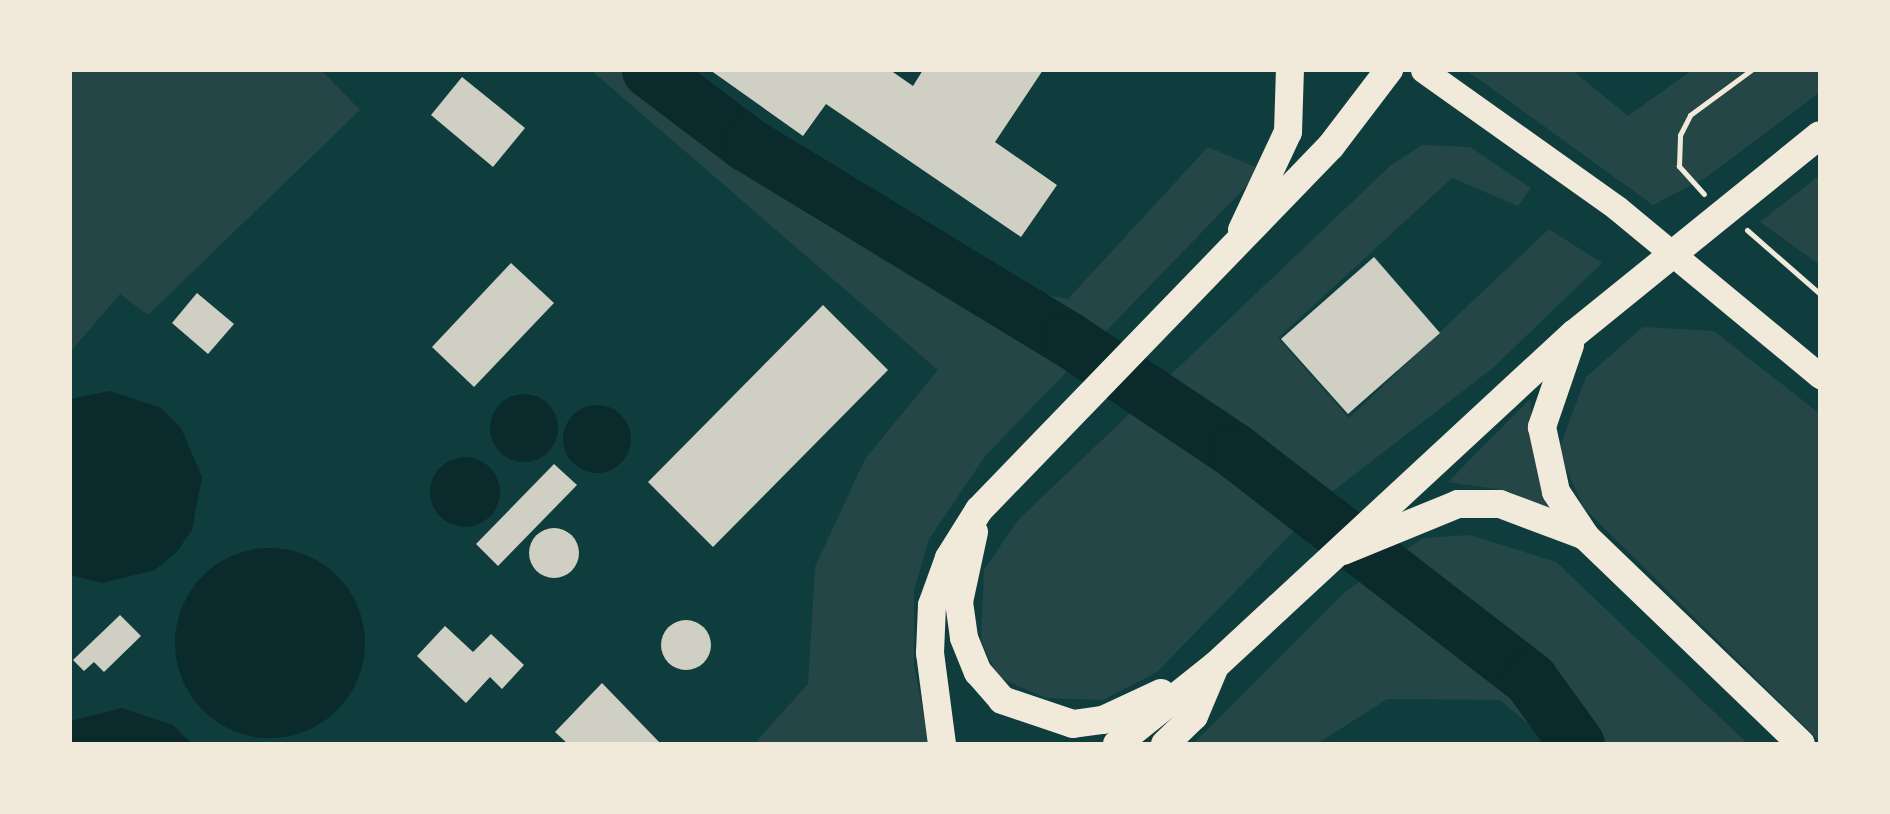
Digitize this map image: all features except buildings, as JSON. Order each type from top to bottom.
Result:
[{"type":"highway","points":[[1231,254],[1288,132],[1290,70]]},
{"type":"highway","points":[[942,744],[930,653],[932,604],[949,558],[979,510],[1332,146],[1388,70]]},
{"type":"highway","points":[[1117,744],[1216,665],[1322,560],[1576,333],[1820,136]]},
{"type":"highway","points":[[1576,333],[1542,427],[1556,492],[1586,537],[1801,744]]},
{"type":"highway","points":[[1322,560],[1440,509],[1500,504],[1586,537]]},
{"type":"highway","points":[[979,510],[958,602],[978,672],[1002,700],[1036,716],[1073,724],[1103,720],[1216,665]]},
{"type":"highway","points":[[1165,744],[1194,716],[1216,665]]},
{"type":"main road","points":[[1423,70],[1617,208],[1820,376]]},
{"type":"shaded area","points":[[70,70],[321,70],[360,110],[148,315],[120,294],[70,352]]},
{"type":"shaded area","points":[[591,70],[687,70],[775,139],[1005,288],[1068,299],[1208,147],[1262,170],[986,455],[929,539],[914,590],[914,665],[929,744],[754,744],[808,684],[815,567],[865,459],[938,370]]},
{"type":"shaded area","points":[[1466,70],[1572,70],[1628,116],[1692,70],[1820,70],[1820,92],[1705,178],[1653,205]]},
{"type":"shaded area","points":[[1422,145],[1470,147],[1531,188],[1518,206],[1452,178],[1278,338],[1349,418],[1549,229],[1602,263],[1494,367],[1333,491],[1157,672],[1103,700],[1046,698],[998,677],[981,641],[984,570],[1018,520],[1391,165]]},
{"type":"shaded area","points":[[1820,175],[1820,265],[1760,222]]},
{"type":"shaded area","points":[[1643,327],[1714,331],[1820,414],[1820,742],[1584,508],[1558,451],[1586,377]]},
{"type":"shaded area","points":[[110,391],[161,408],[181,428],[202,477],[192,530],[176,553],[155,570],[102,583],[70,575],[70,399]]},
{"type":"shaded area","points":[[524,394],[537,396],[548,404],[556,415],[556,441],[548,452],[537,460],[524,462],[511,460],[500,452],[492,441],[490,428],[492,415],[500,404],[511,396]]},
{"type":"shaded area","points":[[1530,399],[1535,459],[1559,512],[1502,490],[1448,482]]},
{"type":"shaded area","points":[[597,405],[610,407],[621,415],[629,426],[629,452],[621,463],[610,471],[597,473],[584,471],[573,463],[565,452],[563,439],[565,426],[573,415],[584,407]]},
{"type":"shaded area","points":[[465,457],[489,468],[500,492],[489,516],[465,527],[441,516],[430,492],[441,468]]},
{"type":"shaded area","points":[[1470,535],[1556,562],[1748,744],[1552,744],[1500,700],[1387,699],[1317,744],[1193,744],[1346,591],[1423,538]]},
{"type":"shaded area","points":[[270,548],[307,555],[337,576],[358,606],[365,643],[358,680],[337,710],[307,731],[270,738],[233,731],[203,710],[182,680],[175,643],[182,606],[203,576],[233,555]]},
{"type":"shaded area","points":[[122,708],[173,725],[192,744],[70,744],[70,721]]},
{"type":"waterway","points":[[649,70],[747,144],[1068,339],[1235,451],[1530,679],[1577,744]]}]
